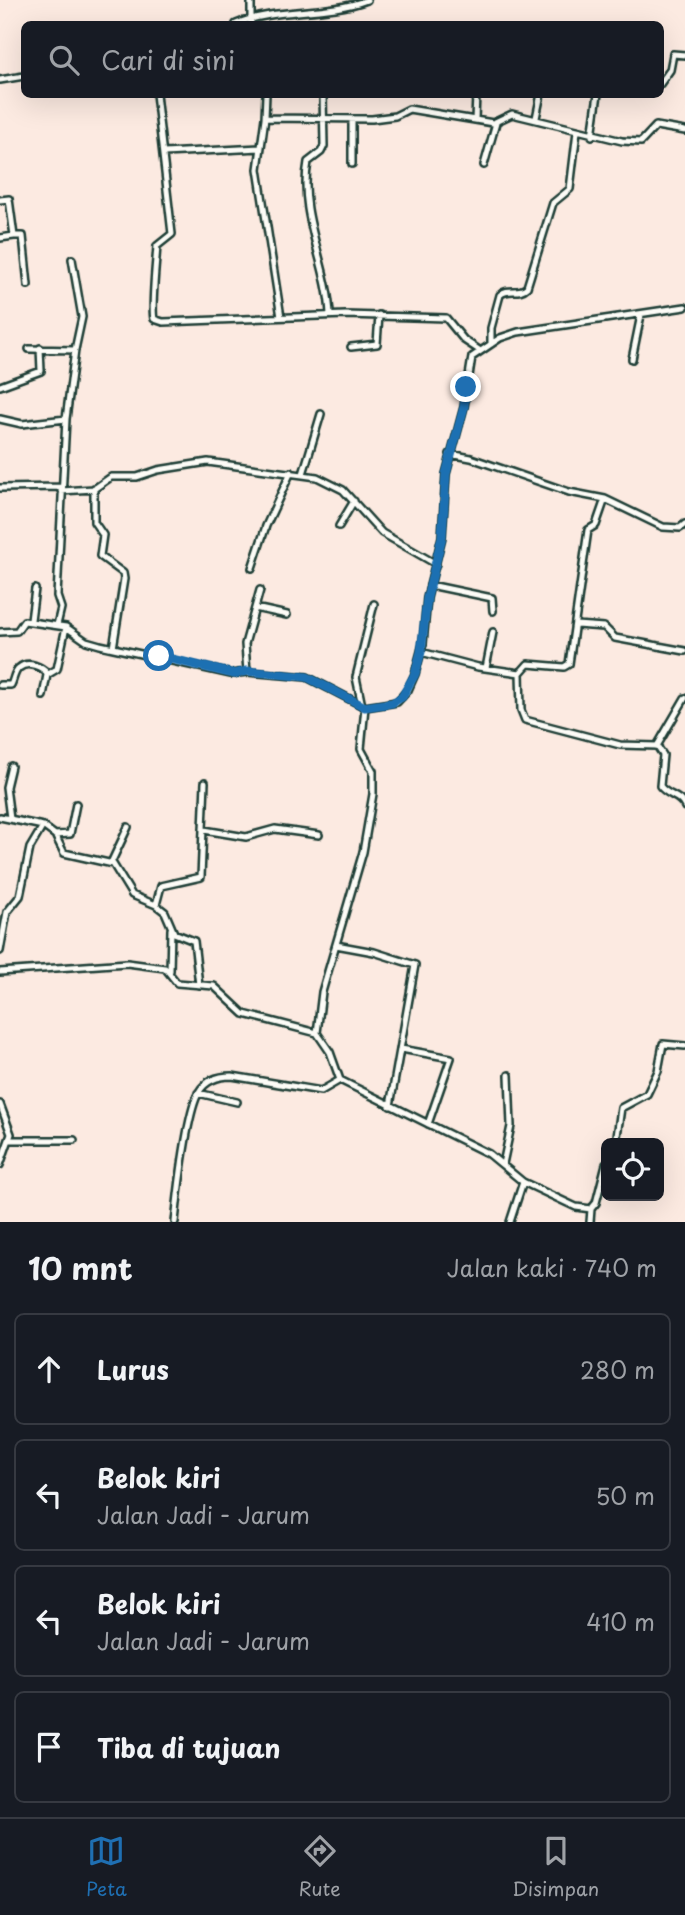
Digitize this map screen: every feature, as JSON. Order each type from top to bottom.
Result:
[{"type":"street","points":[[251,0],[251,21]]},
{"type":"street","points":[[258,21],[332,10],[367,0]]},
{"type":"street","points":[[664,78],[670,70],[673,54],[685,55]]},
{"type":"street","points":[[0,80],[21,76]]},
{"type":"street","points":[[157,98],[172,234],[156,248],[154,318],[163,322],[330,315],[446,318],[464,341],[479,350]]},
{"type":"street","points":[[266,98],[260,148],[261,191],[281,317]]},
{"type":"street","points":[[323,98],[323,150],[308,162],[306,188],[328,293],[330,315]]},
{"type":"street","points":[[475,120],[476,98]]},
{"type":"street","points":[[536,118],[540,98]]},
{"type":"street","points":[[592,136],[597,98]]},
{"type":"street","points":[[265,118],[352,120],[395,116],[409,109],[496,123]]},
{"type":"street","points":[[484,165],[496,123],[509,113],[536,118],[592,136],[637,142],[644,140],[656,125],[685,131]]},
{"type":"street","points":[[352,120],[352,164]]},
{"type":"street","points":[[491,344],[491,328],[500,295],[506,291],[521,292],[527,287],[554,203],[570,189],[577,131]]},
{"type":"street","points":[[164,153],[260,148]]},
{"type":"street","points":[[0,200],[9,200],[14,236]]},
{"type":"street","points":[[0,238],[23,236],[28,285]]},
{"type":"street","points":[[57,625],[61,609],[57,596],[66,419],[82,317],[72,259]]},
{"type":"street","points":[[0,632],[16,631],[22,621],[31,620],[66,627],[86,641],[234,674],[247,671],[307,677],[364,707],[392,703],[402,697],[415,674],[421,652],[430,585],[442,537],[445,483],[450,454],[464,407],[470,362],[479,350],[518,332],[588,319],[641,315],[685,307]]},
{"type":"street","points":[[351,347],[377,344],[379,315]]},
{"type":"street","points":[[632,359],[641,315]]},
{"type":"street","points":[[0,386],[40,371],[40,348]]},
{"type":"street","points":[[29,349],[75,350]]},
{"type":"street","points":[[303,474],[321,414]]},
{"type":"street","points":[[0,419],[22,424],[66,419]]},
{"type":"street","points":[[450,454],[569,492],[605,499],[663,527],[680,528],[685,524]]},
{"type":"street","points":[[0,488],[94,488],[111,477],[136,477],[158,470],[203,463],[303,474],[331,482],[354,501],[382,533],[436,564]]},
{"type":"street","points":[[252,568],[266,526],[291,472]]},
{"type":"street","points":[[94,488],[94,522],[103,535],[100,556],[123,573],[124,579],[113,648]]},
{"type":"street","points":[[605,499],[596,525],[588,530],[569,665],[528,664],[520,673],[521,715],[529,722],[621,745],[657,746]]},
{"type":"street","points":[[339,526],[354,501]]},
{"type":"street","points":[[430,585],[492,598],[493,611]]},
{"type":"street","points":[[31,620],[35,589]]},
{"type":"street","points":[[247,671],[245,644],[260,590]]},
{"type":"street","points":[[317,1033],[322,992],[365,846],[373,794],[373,771],[361,749],[364,707],[355,677],[374,604]]},
{"type":"street","points":[[255,608],[287,615]]},
{"type":"street","points":[[576,625],[604,627],[615,638],[685,651]]},
{"type":"street","points":[[43,696],[48,674],[57,669],[66,627]]},
{"type":"street","points":[[486,668],[493,632]]},
{"type":"street","points":[[421,652],[486,668],[520,673]]},
{"type":"street","points":[[0,685],[10,685],[18,668],[25,665],[43,668],[48,674]]},
{"type":"street","points":[[657,746],[685,698]]},
{"type":"street","points":[[657,746],[663,755],[660,786],[664,792],[680,799],[685,807]]},
{"type":"street","points":[[10,818],[6,787],[11,766]]},
{"type":"street","points":[[156,905],[161,886],[201,877],[205,782]]},
{"type":"street","points":[[55,835],[70,834],[76,804]]},
{"type":"street","points":[[0,817],[43,826],[55,835],[64,853],[111,863],[132,895],[156,905],[165,912],[171,929],[170,971],[177,983],[214,986],[244,1014],[317,1033],[330,1052],[340,1080],[503,1164],[523,1182],[576,1207],[591,1209]]},
{"type":"street","points":[[0,951],[7,912],[20,896],[30,848],[43,826]]},
{"type":"street","points":[[111,863],[128,827]]},
{"type":"street","points":[[204,830],[246,837],[275,829],[319,835]]},
{"type":"street","points":[[171,929],[194,941],[199,985]]},
{"type":"street","points":[[336,945],[374,951],[415,965],[390,1106]]},
{"type":"street","points":[[0,972],[127,962],[170,971]]},
{"type":"street","points":[[616,1138],[621,1108],[647,1094],[659,1070],[662,1045],[668,1042],[685,1046]]},
{"type":"street","points":[[401,1049],[451,1058],[428,1124]]},
{"type":"street","points":[[174,1222],[198,1093],[204,1086],[223,1076],[325,1091],[340,1080]]},
{"type":"street","points":[[503,1164],[511,1126],[509,1076]]},
{"type":"street","points":[[198,1093],[237,1102]]},
{"type":"street","points":[[0,1104],[10,1128],[10,1140],[0,1165]]},
{"type":"street","points":[[10,1140],[74,1140]]},
{"type":"street","points":[[510,1222],[523,1182]]},
{"type":"street","points":[[590,1222],[591,1209],[596,1203],[601,1184]]},
{"type":"route","points":[[159,656],[234,674],[247,671],[307,677],[333,693],[365,707],[397,702],[408,690],[423,644],[427,598],[442,537],[446,474],[464,407],[466,387]]}]
